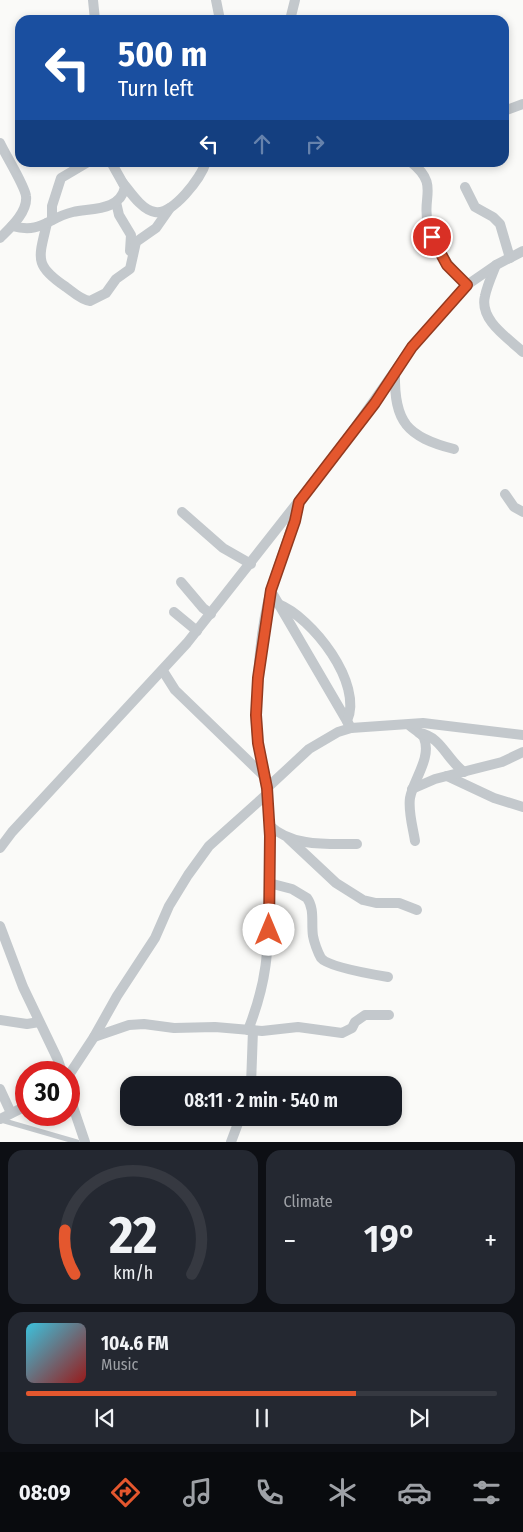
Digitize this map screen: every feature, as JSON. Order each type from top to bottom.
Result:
[{"type":"street","points":[[92,0],[95,15]]},
{"type":"street","points":[[216,0],[219,15]]},
{"type":"street","points":[[509,109],[523,104]]},
{"type":"street","points":[[0,143],[27,195],[25,206],[12,226],[0,238]]},
{"type":"street","points":[[80,167],[61,178],[40,254],[41,265],[60,284],[86,301],[94,301],[106,293],[116,279],[130,269],[136,242],[156,228],[170,208],[200,176],[204,167]]},
{"type":"street","points":[[114,167],[124,183],[149,210],[156,212],[170,208]]},
{"type":"street","points":[[416,167],[426,177],[429,190],[427,222],[438,250],[447,265],[467,285]]},
{"type":"street","points":[[12,226],[25,230],[35,229],[74,212],[93,210],[116,202],[123,195],[124,183]]},
{"type":"street","points":[[465,187],[475,207],[493,217],[500,224],[506,237],[510,258]]},
{"type":"street","points":[[116,202],[117,211],[131,234],[130,252],[133,261]]},
{"type":"street","points":[[0,848],[12,832],[163,671],[211,614],[369,411],[412,347],[467,285],[523,251]]},
{"type":"street","points":[[496,266],[485,295],[484,305],[487,317],[523,352]]},
{"type":"street","points":[[395,374],[396,406],[409,427],[424,440],[454,449]]},
{"type":"street","points":[[505,494],[514,507],[523,512]]},
{"type":"street","points":[[251,1076],[250,1030],[265,979],[269,948],[269,825],[267,791],[258,743],[256,715],[261,652],[271,590],[295,521],[299,502]]},
{"type":"street","points":[[182,512],[223,548],[251,564]]},
{"type":"street","points":[[181,582],[202,608],[211,614]]},
{"type":"street","points":[[271,590],[349,725]]},
{"type":"street","points":[[278,604],[297,615],[346,676],[351,712],[349,725]]},
{"type":"street","points":[[174,612],[197,631]]},
{"type":"street","points":[[163,671],[175,690],[265,776]]},
{"type":"street","points":[[78,1061],[154,938],[169,906],[209,846],[309,749],[349,725],[438,724],[523,735]]},
{"type":"street","points":[[409,725],[424,738],[425,748],[421,769],[412,789],[409,803],[415,841]]},
{"type":"street","points":[[418,733],[433,737],[455,766],[464,772]]},
{"type":"street","points":[[412,789],[434,779],[502,762],[523,752]]},
{"type":"street","points":[[447,776],[494,798],[523,807]]},
{"type":"street","points":[[269,825],[278,834],[288,838],[315,843],[357,844]]},
{"type":"street","points":[[288,838],[336,882],[363,900],[368,902],[399,903],[417,910]]},
{"type":"street","points":[[269,883],[292,889],[307,898],[312,912],[313,936],[324,961],[341,967],[388,976]]},
{"type":"street","points":[[0,926],[23,987],[57,1061]]},
{"type":"street","points":[[94,1037],[130,1025],[144,1024],[174,1028],[215,1027],[250,1030],[298,1027],[342,1033],[352,1028],[364,1016],[389,1014]]},
{"type":"street","points":[[0,1020],[28,1024],[39,1022]]},
{"type":"street","points":[[0,1089],[11,1113]]},
{"type":"street","points":[[0,1119],[15,1111]]},
{"type":"street","points":[[80,1126],[85,1142]]},
{"type":"street","points":[[231,1142],[237,1126]]},
{"type":"lane","points":[[0,1119],[77,1142]]},
{"type":"route","points":[[269,930],[270,836],[267,788],[258,743],[256,715],[261,652],[271,590],[295,521],[299,502],[375,403],[412,347],[467,285],[447,265],[432,237]]}]
